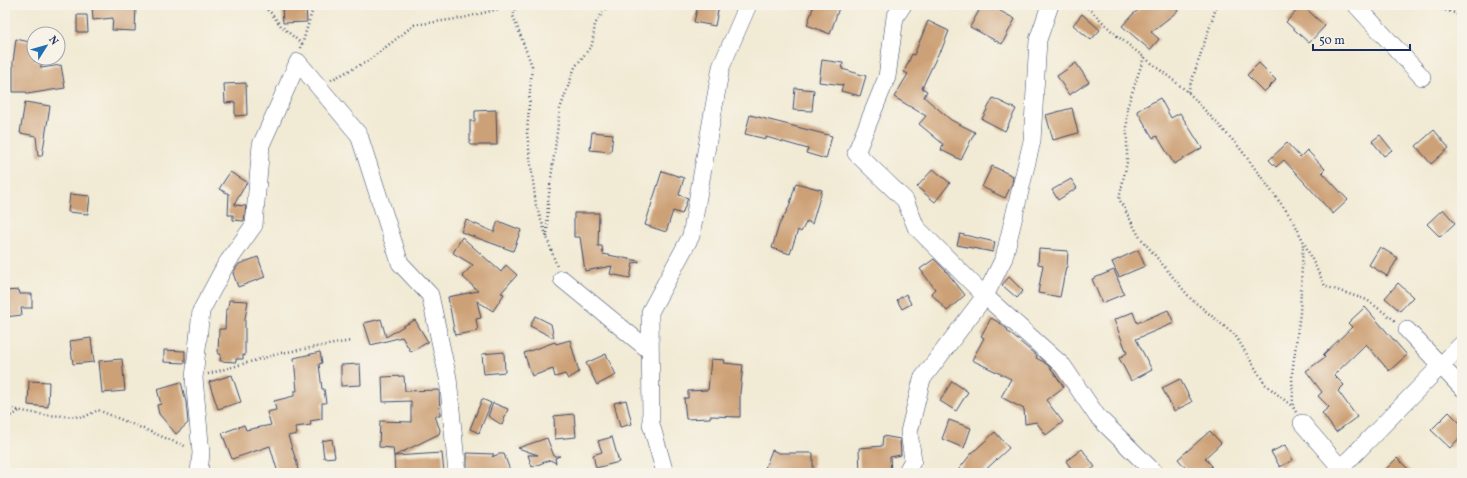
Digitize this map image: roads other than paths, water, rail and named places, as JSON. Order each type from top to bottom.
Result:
[{"type":"street","points":[[665,473],[651,424],[650,312],[691,236],[721,67],[748,5]]},
{"type":"street","points":[[903,5],[895,17],[887,77],[856,153],[905,200],[916,227],[985,296],[1063,366],[1097,416],[1155,473]]},
{"type":"street","points":[[906,473],[912,460],[909,432],[922,379],[985,296],[1004,258],[1032,141],[1038,40],[1050,5]]},
{"type":"street","points":[[1356,5],[1422,76]]},
{"type":"street","points":[[199,473],[201,453],[194,378],[201,311],[225,266],[254,225],[261,145],[298,62],[358,135],[400,263],[430,294],[448,378],[457,473]]},
{"type":"street","points":[[562,279],[650,351]]},
{"type":"street","points":[[1407,330],[1462,388]]},
{"type":"street","points":[[1302,423],[1341,471],[1440,365],[1462,344]]}]
